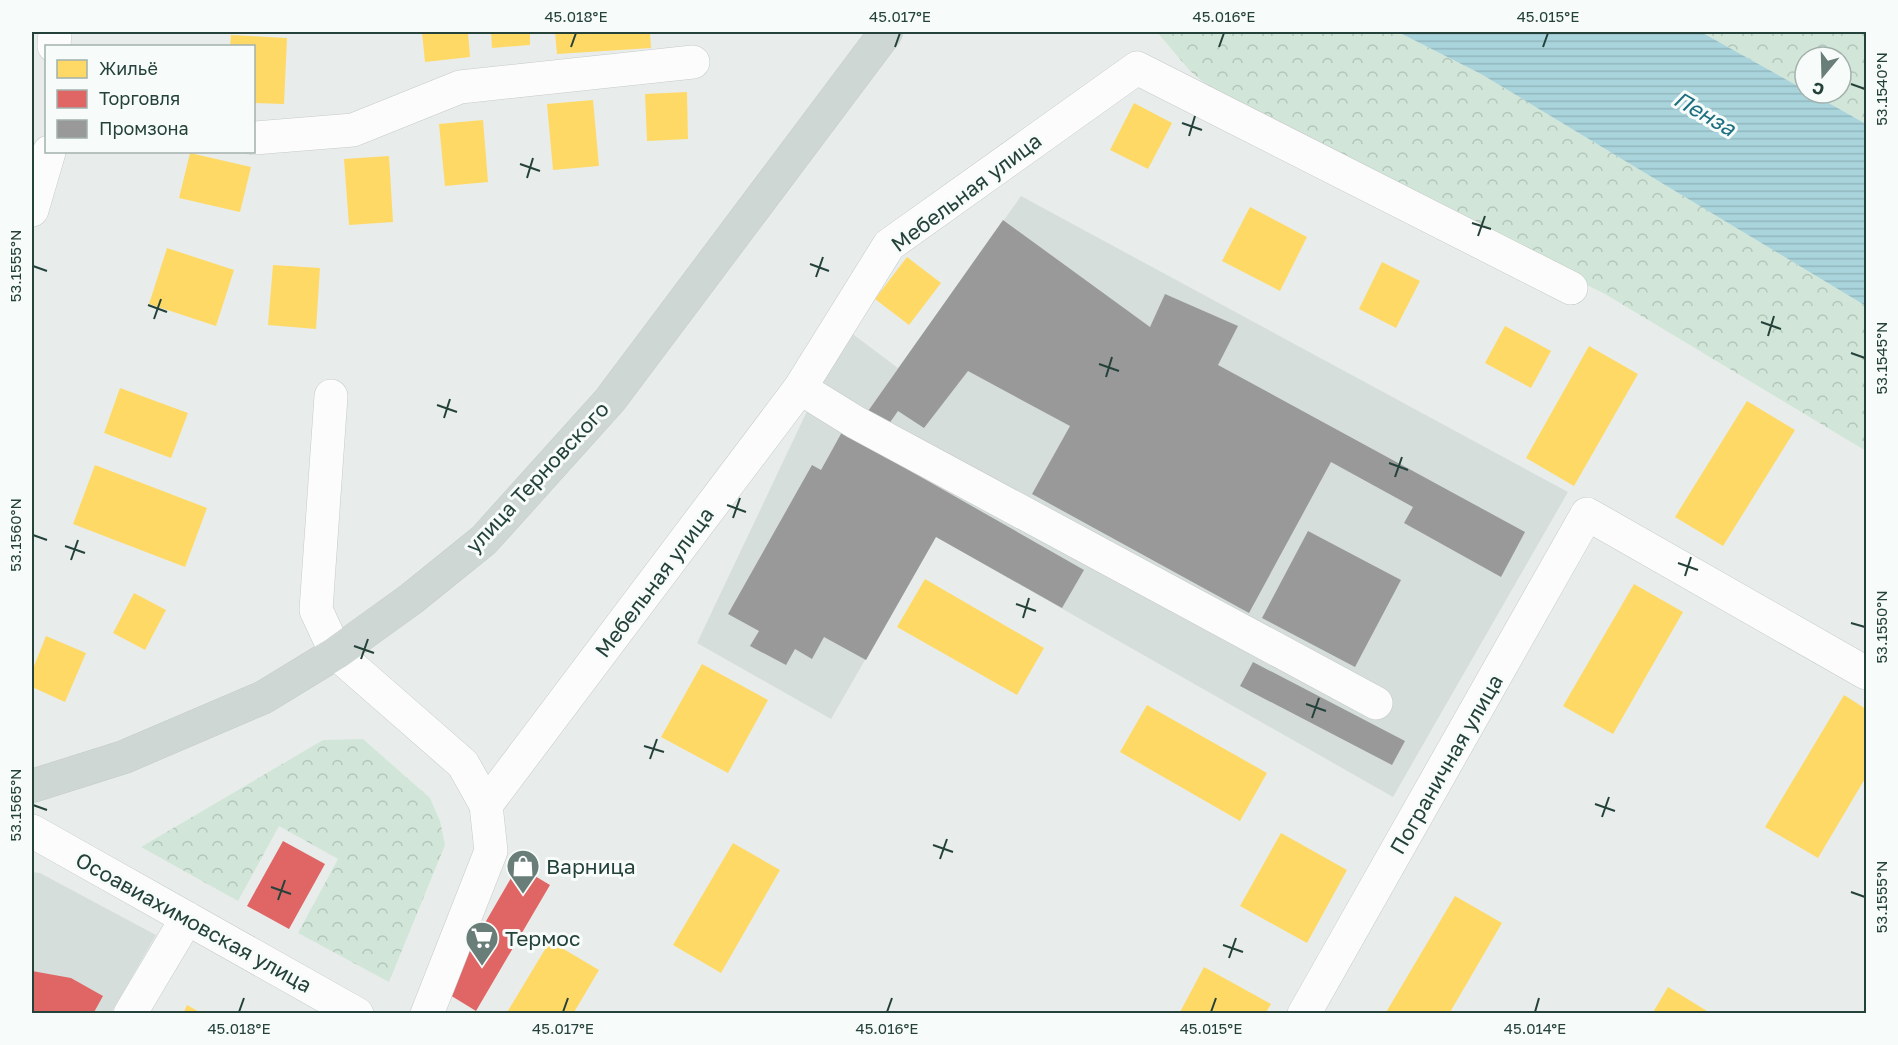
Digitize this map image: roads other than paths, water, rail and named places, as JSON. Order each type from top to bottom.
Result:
[{"type":"main road","name":"улица Терновского","points":[[32,786],[124,757],[264,697],[336,652],[411,599],[484,540],[610,400],[886,32]]},
{"type":"street","points":[[255,138],[353,130],[460,87],[693,62]]},
{"type":"street","name":"Мебельная улица","points":[[486,805],[800,388],[889,244],[1137,68],[1571,288]]},
{"type":"street","points":[[32,210],[55,153]]},
{"type":"street","points":[[800,388],[855,422],[1376,702]]},
{"type":"street","points":[[332,396],[316,610],[336,652],[464,764],[486,805],[491,851],[427,1014]]},
{"type":"street","name":"Пограничная улица","points":[[1304,1014],[1587,514],[1866,673]]},
{"type":"street","name":"Осоавиахимовская улица","points":[[32,831],[357,1014]]},
{"type":"street","points":[[130,1014],[186,918]]},
{"type":"water","name":"Пенза","points":[[1398,32],[1701,32],[1793,83],[1793,105],[1832,105],[1866,124],[1866,306],[1481,74]]},
{"type":"place","name":"Варница","points":[[523,895]]},
{"type":"place","name":"Термос","points":[[482,967]]}]
